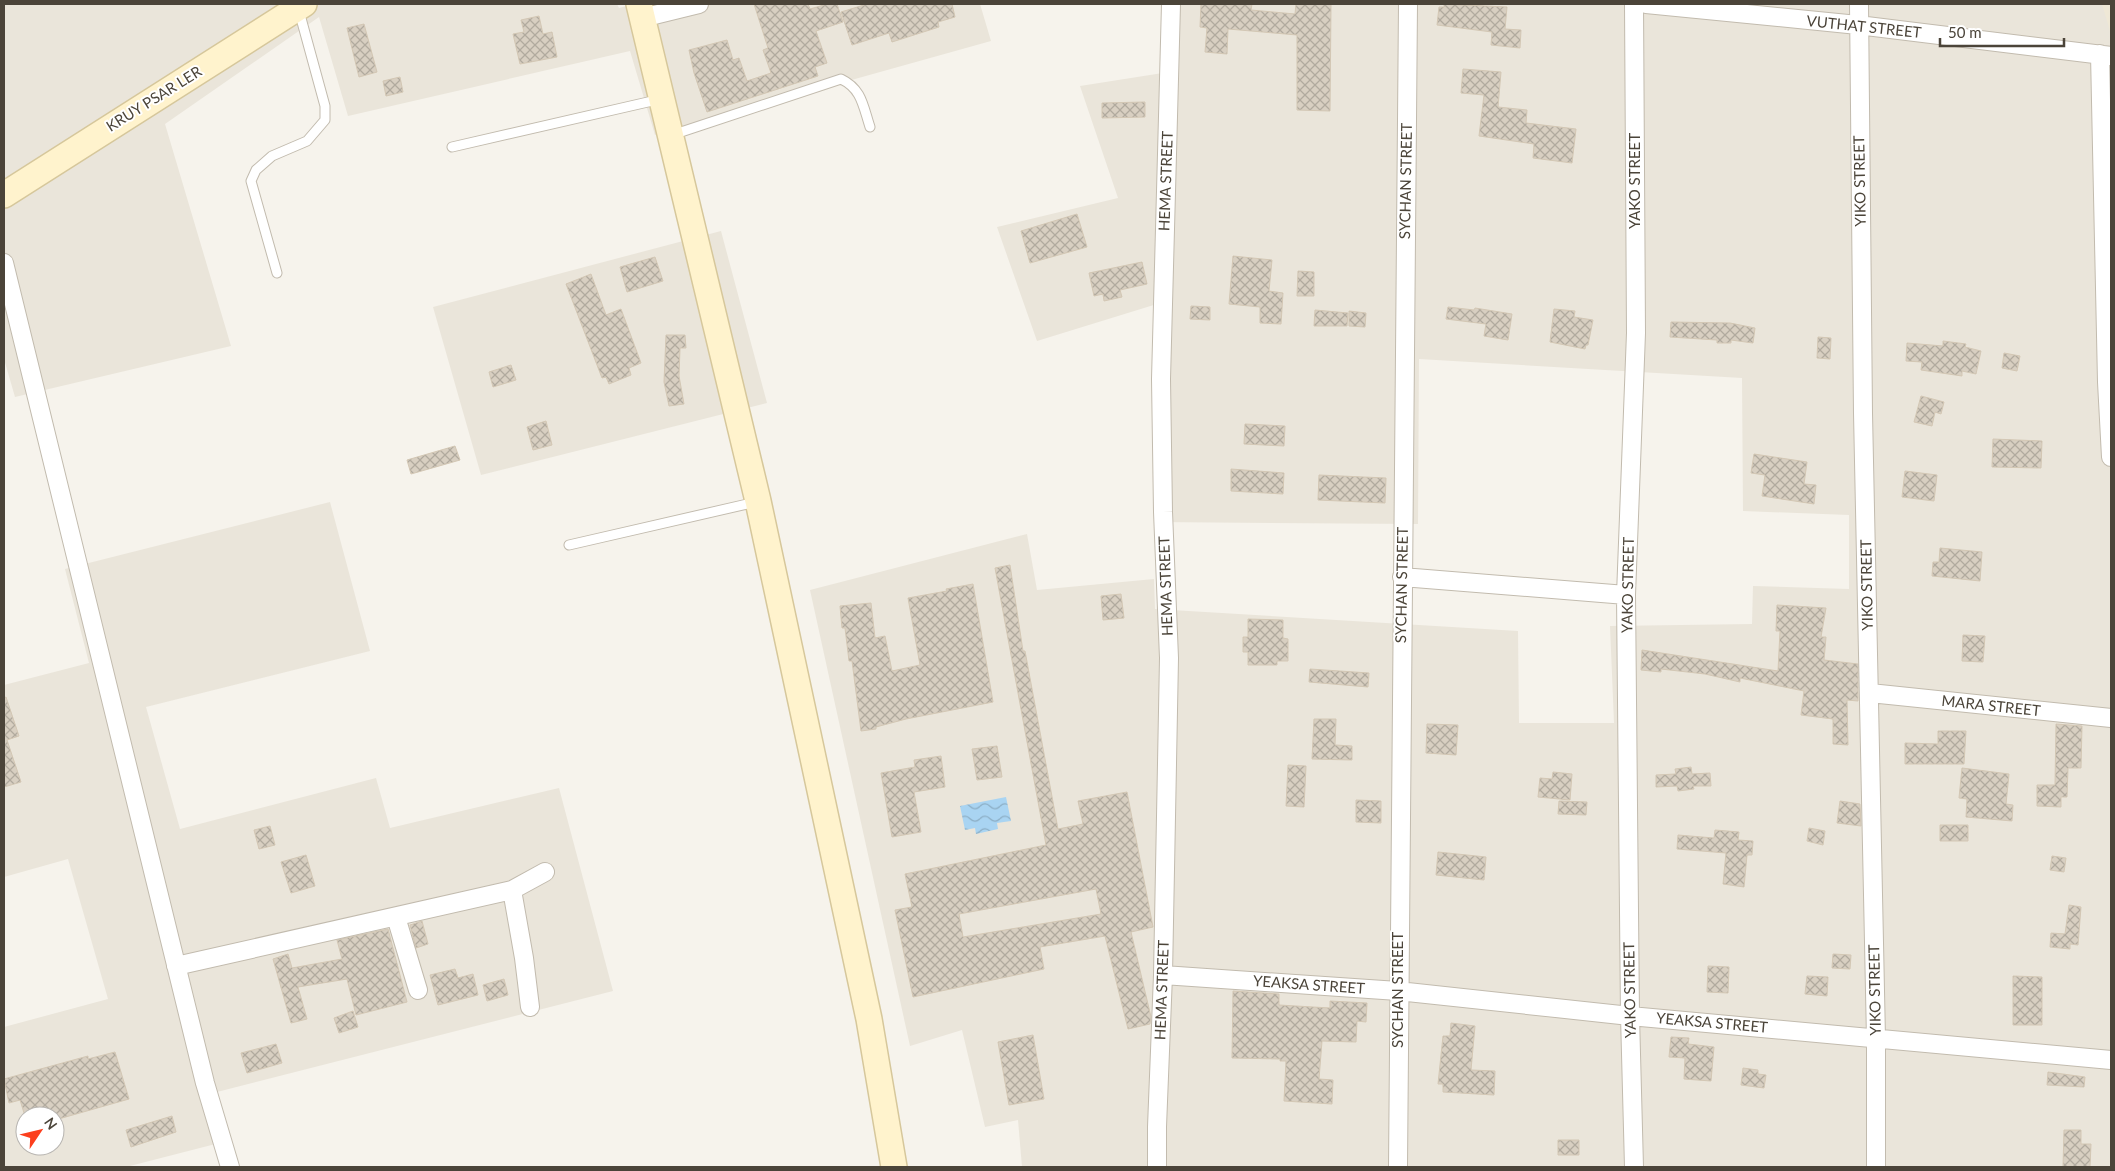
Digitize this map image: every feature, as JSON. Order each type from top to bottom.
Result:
[{"type":"street","points":[[699,4],[640,11],[758,501],[869,1020],[894,1167]]},
{"type":"street","name":"HEMA STREET","points":[[1157,1167],[1163,975],[1168,658],[1161,379],[1171,4]]},
{"type":"street","name":"SYCHAN STREET","points":[[1398,1167],[1398,991],[1408,4]]},
{"type":"street","name":"YAKO STREET","points":[[1634,4],[1636,333],[1626,595],[1630,1016],[1634,1167]]},
{"type":"street","name":"VUTHAT STREET","points":[[1646,4],[1858,26],[2105,55]]},
{"type":"street","name":"YIKO STREET","points":[[1859,4],[1863,413],[1876,1039],[1876,1167]]},
{"type":"street","name":"KRUY PSAR LER","points":[[4,195],[301,6]]},
{"type":"street","points":[[2105,55],[2107,382],[2111,458]]},
{"type":"street","points":[[4,263],[176,966],[205,1082],[230,1167]]},
{"type":"street","points":[[1402,577],[1626,595]]},
{"type":"street","name":"MARA STREET","points":[[1870,693],[2111,718]]},
{"type":"street","points":[[176,966],[512,890],[545,872]]},
{"type":"street","points":[[512,890],[530,1006]]},
{"type":"street","points":[[396,917],[418,990]]},
{"type":"street","name":"YEAKSA STREET","points":[[1163,975],[1398,991],[1630,1016],[2111,1060]]},
{"type":"lane","points":[[277,273],[251,181],[256,170],[272,156],[307,141],[325,120],[324,106],[301,6]]},
{"type":"lane","points":[[670,136],[841,79],[851,84],[860,95],[870,127]]},
{"type":"lane","points":[[452,147],[661,99]]},
{"type":"lane","points":[[569,545],[758,501]]},
{"type":"shaded area","points":[[4,4],[617,4],[619,8],[634,4],[980,4],[991,41],[655,135],[630,51],[348,116],[319,17],[165,124],[231,346],[15,397],[4,359]]},
{"type":"shaded area","points":[[1170,4],[2111,4],[2111,1167],[1022,1167],[1018,1120],[985,1127],[962,1030],[910,1046],[810,590],[1027,534],[1037,590],[1154,579],[1155,609],[1518,631],[1519,723],[1614,723],[1610,626],[1752,624],[1753,586],[1849,589],[1849,515],[1743,511],[1742,378],[1419,359],[1418,524],[1154,522],[1157,304],[1037,341],[997,227],[1118,198],[1080,86],[1169,72]]},
{"type":"shaded area","points":[[2102,4],[2111,4],[2111,31],[2110,31]]},
{"type":"shaded area","points":[[721,231],[767,403],[481,475],[433,307]]},
{"type":"shaded area","points":[[330,502],[370,651],[146,707],[180,829],[376,778],[390,828],[559,788],[613,991],[217,1092],[231,1140],[126,1167],[4,1167],[4,1027],[108,999],[68,859],[4,877],[4,685],[89,663],[65,569]]},
{"type":"water","points":[[1006,797],[1011,821],[997,823],[998,829],[976,834],[975,828],[965,830],[960,806]]},
{"type":"building","points":[[754,4],[808,4],[810,9],[827,4],[837,4],[843,22],[816,31],[827,63],[815,67],[818,76],[707,112],[694,73],[689,50],[727,40],[733,60],[739,58],[747,81],[771,73],[763,50],[768,48]]},
{"type":"building","points":[[867,4],[952,4],[955,17],[938,22],[939,27],[892,42],[889,33],[852,45],[841,12]]},
{"type":"building","points":[[1201,4],[1252,4],[1251,10],[1295,14],[1296,4],[1331,4],[1330,111],[1297,110],[1297,35],[1228,29],[1227,54],[1205,52],[1207,28],[1200,27]]},
{"type":"building","points":[[1444,4],[1507,7],[1505,29],[1521,30],[1520,48],[1491,45],[1492,32],[1437,25],[1439,7],[1444,7]]},
{"type":"building","points":[[539,16],[543,34],[552,32],[557,57],[520,64],[513,34],[524,32],[521,20]]},
{"type":"building","points":[[364,24],[377,72],[359,77],[347,28]]},
{"type":"building","points":[[1463,69],[1501,72],[1498,107],[1527,110],[1526,123],[1576,129],[1572,163],[1533,158],[1534,144],[1479,136],[1484,95],[1461,93]]},
{"type":"building","points":[[400,77],[403,92],[386,96],[383,81]]},
{"type":"building","points":[[1145,102],[1145,117],[1102,118],[1102,103]]},
{"type":"building","points":[[1077,214],[1087,247],[1030,263],[1021,231]]},
{"type":"building","points":[[1233,256],[1272,260],[1269,291],[1283,293],[1281,324],[1260,323],[1260,307],[1229,304]]},
{"type":"building","points":[[655,257],[663,281],[627,292],[620,267]]},
{"type":"building","points":[[1142,262],[1147,284],[1120,290],[1122,297],[1104,301],[1103,294],[1094,296],[1089,273]]},
{"type":"building","points":[[1298,271],[1314,272],[1314,296],[1297,296]]},
{"type":"building","points":[[591,274],[606,315],[621,309],[641,363],[629,368],[631,375],[609,384],[606,377],[602,378],[566,284]]},
{"type":"building","points":[[1191,306],[1210,307],[1210,320],[1190,319]]},
{"type":"building","points":[[1448,307],[1474,310],[1475,308],[1512,314],[1508,340],[1484,336],[1486,324],[1446,319]]},
{"type":"building","points":[[1554,309],[1575,311],[1574,317],[1593,320],[1588,345],[1586,345],[1585,349],[1550,342]]},
{"type":"building","points":[[1315,310],[1348,313],[1347,326],[1314,326]]},
{"type":"building","points":[[1349,311],[1366,313],[1365,327],[1349,326]]},
{"type":"building","points":[[1671,322],[1730,323],[1755,328],[1753,343],[1731,340],[1731,343],[1717,343],[1717,340],[1670,337]]},
{"type":"building","points":[[666,335],[685,335],[686,348],[680,348],[679,376],[684,404],[669,406],[664,382]]},
{"type":"building","points":[[1818,337],[1831,338],[1830,359],[1817,358]]},
{"type":"building","points":[[1943,341],[1966,344],[1965,347],[1981,351],[1976,374],[1962,371],[1962,376],[1921,370],[1922,362],[1906,361],[1907,343],[1943,346]]},
{"type":"building","points":[[2004,353],[2020,356],[2017,371],[2002,368]]},
{"type":"building","points":[[511,365],[516,380],[493,387],[489,372]]},
{"type":"building","points":[[1921,396],[1944,402],[1941,414],[1935,412],[1932,426],[1914,422]]},
{"type":"building","points":[[546,421],[552,445],[533,450],[527,427]]},
{"type":"building","points":[[1245,424],[1285,426],[1284,446],[1244,444]]},
{"type":"building","points":[[1993,439],[2042,441],[2041,468],[1992,467]]},
{"type":"building","points":[[455,446],[460,460],[411,474],[407,460]]},
{"type":"building","points":[[1754,454],[1807,462],[1804,484],[1816,485],[1814,504],[1762,496],[1765,475],[1751,473]]},
{"type":"building","points":[[1231,469],[1284,473],[1283,494],[1231,491]]},
{"type":"building","points":[[1905,471],[1937,475],[1934,501],[1902,497]]},
{"type":"building","points":[[1319,475],[1386,478],[1385,503],[1318,500]]},
{"type":"building","points":[[1940,548],[1982,552],[1980,581],[1932,576],[1933,562],[1939,562]]},
{"type":"building","points":[[1010,565],[1023,651],[1025,651],[1058,829],[1083,824],[1078,801],[1127,792],[1153,927],[1131,932],[1151,1017],[1150,1024],[1128,1029],[1105,936],[1040,947],[1044,969],[913,997],[895,910],[912,907],[905,874],[1046,845],[995,568]],"holes":[[[1096,889],[1101,914],[963,937],[959,914]]]},
{"type":"building","points":[[973,584],[993,702],[906,719],[876,727],[876,729],[861,731],[852,661],[849,661],[845,628],[842,628],[840,606],[871,603],[875,638],[885,636],[892,671],[920,665],[908,598]]},
{"type":"building","points":[[1121,594],[1124,618],[1103,620],[1101,596]]},
{"type":"building","points":[[1777,605],[1826,608],[1821,637],[1826,637],[1824,660],[1858,664],[1858,701],[1847,700],[1848,745],[1833,744],[1833,719],[1801,715],[1804,691],[1740,678],[1740,682],[1705,674],[1661,669],[1661,672],[1641,670],[1642,650],[1778,671],[1780,631],[1776,631]]},
{"type":"building","points":[[1248,619],[1283,620],[1283,638],[1288,639],[1288,661],[1277,661],[1277,665],[1248,665],[1248,652],[1243,652],[1243,637],[1248,637]]},
{"type":"building","points":[[1963,635],[1985,636],[1983,662],[1962,661]]},
{"type":"building","points":[[1310,669],[1369,673],[1368,687],[1309,682]]},
{"type":"building","points":[[6,697],[19,736],[7,740],[21,782],[4,787],[4,698]]},
{"type":"building","points":[[1314,719],[1336,719],[1335,745],[1352,746],[1352,760],[1312,759]]},
{"type":"building","points":[[1427,724],[1458,725],[1456,755],[1426,753]]},
{"type":"building","points":[[2056,724],[2082,726],[2081,768],[2068,768],[2067,797],[2061,797],[2061,807],[2037,806],[2037,785],[2055,785]]},
{"type":"building","points":[[1938,731],[1966,731],[1964,764],[1905,764],[1905,743],[1938,744]]},
{"type":"building","points":[[997,746],[1002,777],[977,780],[972,749]]},
{"type":"building","points":[[941,756],[945,787],[914,792],[921,832],[892,837],[881,773],[915,767],[914,760]]},
{"type":"building","points":[[1288,765],[1306,766],[1304,807],[1286,806]]},
{"type":"building","points":[[1691,767],[1692,774],[1710,773],[1711,786],[1693,786],[1694,789],[1678,791],[1677,786],[1656,787],[1656,775],[1676,774],[1675,769]]},
{"type":"building","points":[[1962,768],[2009,774],[2006,804],[2013,805],[2012,821],[1966,817],[1967,799],[1959,798]]},
{"type":"building","points":[[1553,772],[1572,774],[1570,800],[1538,797],[1540,778],[1552,779]]},
{"type":"building","points":[[1356,800],[1381,801],[1381,823],[1356,822]]},
{"type":"building","points":[[1559,801],[1587,802],[1586,815],[1558,814]]},
{"type":"building","points":[[1840,801],[1860,804],[1861,826],[1837,823]]},
{"type":"building","points":[[1940,825],[1968,825],[1968,841],[1940,841]]},
{"type":"building","points":[[270,826],[275,845],[259,849],[254,830]]},
{"type":"building","points":[[1809,828],[1825,831],[1823,845],[1807,841]]},
{"type":"building","points":[[1715,830],[1739,832],[1738,840],[1753,841],[1752,855],[1747,855],[1744,887],[1723,884],[1726,853],[1677,849],[1678,835],[1714,838]]},
{"type":"building","points":[[1438,852],[1486,857],[1484,880],[1436,875]]},
{"type":"building","points":[[306,855],[315,886],[291,893],[281,862]]},
{"type":"building","points":[[2052,856],[2066,858],[2064,872],[2050,870]]},
{"type":"building","points":[[2069,905],[2081,907],[2078,945],[2070,944],[2070,949],[2050,947],[2051,933],[2065,934]]},
{"type":"building","points":[[422,921],[428,944],[416,948],[410,925]]},
{"type":"building","points":[[388,929],[407,1002],[356,1015],[347,979],[298,987],[307,1019],[291,1023],[273,959],[288,954],[292,968],[342,959],[337,940]]},
{"type":"building","points":[[1833,954],[1851,955],[1850,969],[1832,968]]},
{"type":"building","points":[[1708,966],[1729,967],[1728,993],[1707,992]]},
{"type":"building","points":[[455,969],[458,978],[473,974],[478,995],[438,1005],[430,975]]},
{"type":"building","points":[[1807,976],[1828,977],[1827,996],[1805,994]]},
{"type":"building","points":[[2013,976],[2042,977],[2042,1025],[2013,1025]]},
{"type":"building","points":[[504,979],[508,995],[487,1001],[483,985]]},
{"type":"building","points":[[1233,991],[1279,994],[1279,1005],[1330,1008],[1330,1001],[1367,1003],[1366,1022],[1357,1021],[1356,1042],[1322,1041],[1319,1079],[1333,1080],[1332,1104],[1284,1101],[1286,1061],[1280,1061],[1280,1059],[1232,1058]]},
{"type":"building","points":[[353,1011],[358,1027],[339,1033],[334,1018]]},
{"type":"building","points":[[1451,1023],[1475,1026],[1471,1070],[1495,1071],[1494,1095],[1443,1092],[1443,1084],[1438,1084],[1443,1036],[1450,1036]]},
{"type":"building","points":[[1033,1035],[1044,1099],[1009,1105],[998,1042]]},
{"type":"building","points":[[1671,1037],[1689,1038],[1688,1044],[1714,1047],[1711,1081],[1684,1079],[1685,1058],[1669,1057]]},
{"type":"building","points":[[276,1044],[282,1063],[247,1073],[241,1053]]},
{"type":"building","points":[[115,1052],[129,1099],[65,1117],[65,1106],[22,1106],[20,1100],[9,1103],[4,1079],[88,1056],[88,1059]]},
{"type":"building","points":[[1743,1068],[1758,1070],[1758,1074],[1766,1075],[1764,1088],[1741,1085]]},
{"type":"building","points":[[2048,1072],[2085,1077],[2084,1087],[2047,1085]]},
{"type":"building","points":[[172,1116],[176,1132],[131,1147],[126,1130]]},
{"type":"building","points":[[2064,1130],[2081,1130],[2081,1144],[2091,1144],[2090,1167],[2063,1167]]},
{"type":"building","points":[[1558,1140],[1579,1140],[1579,1155],[1558,1155]]}]
